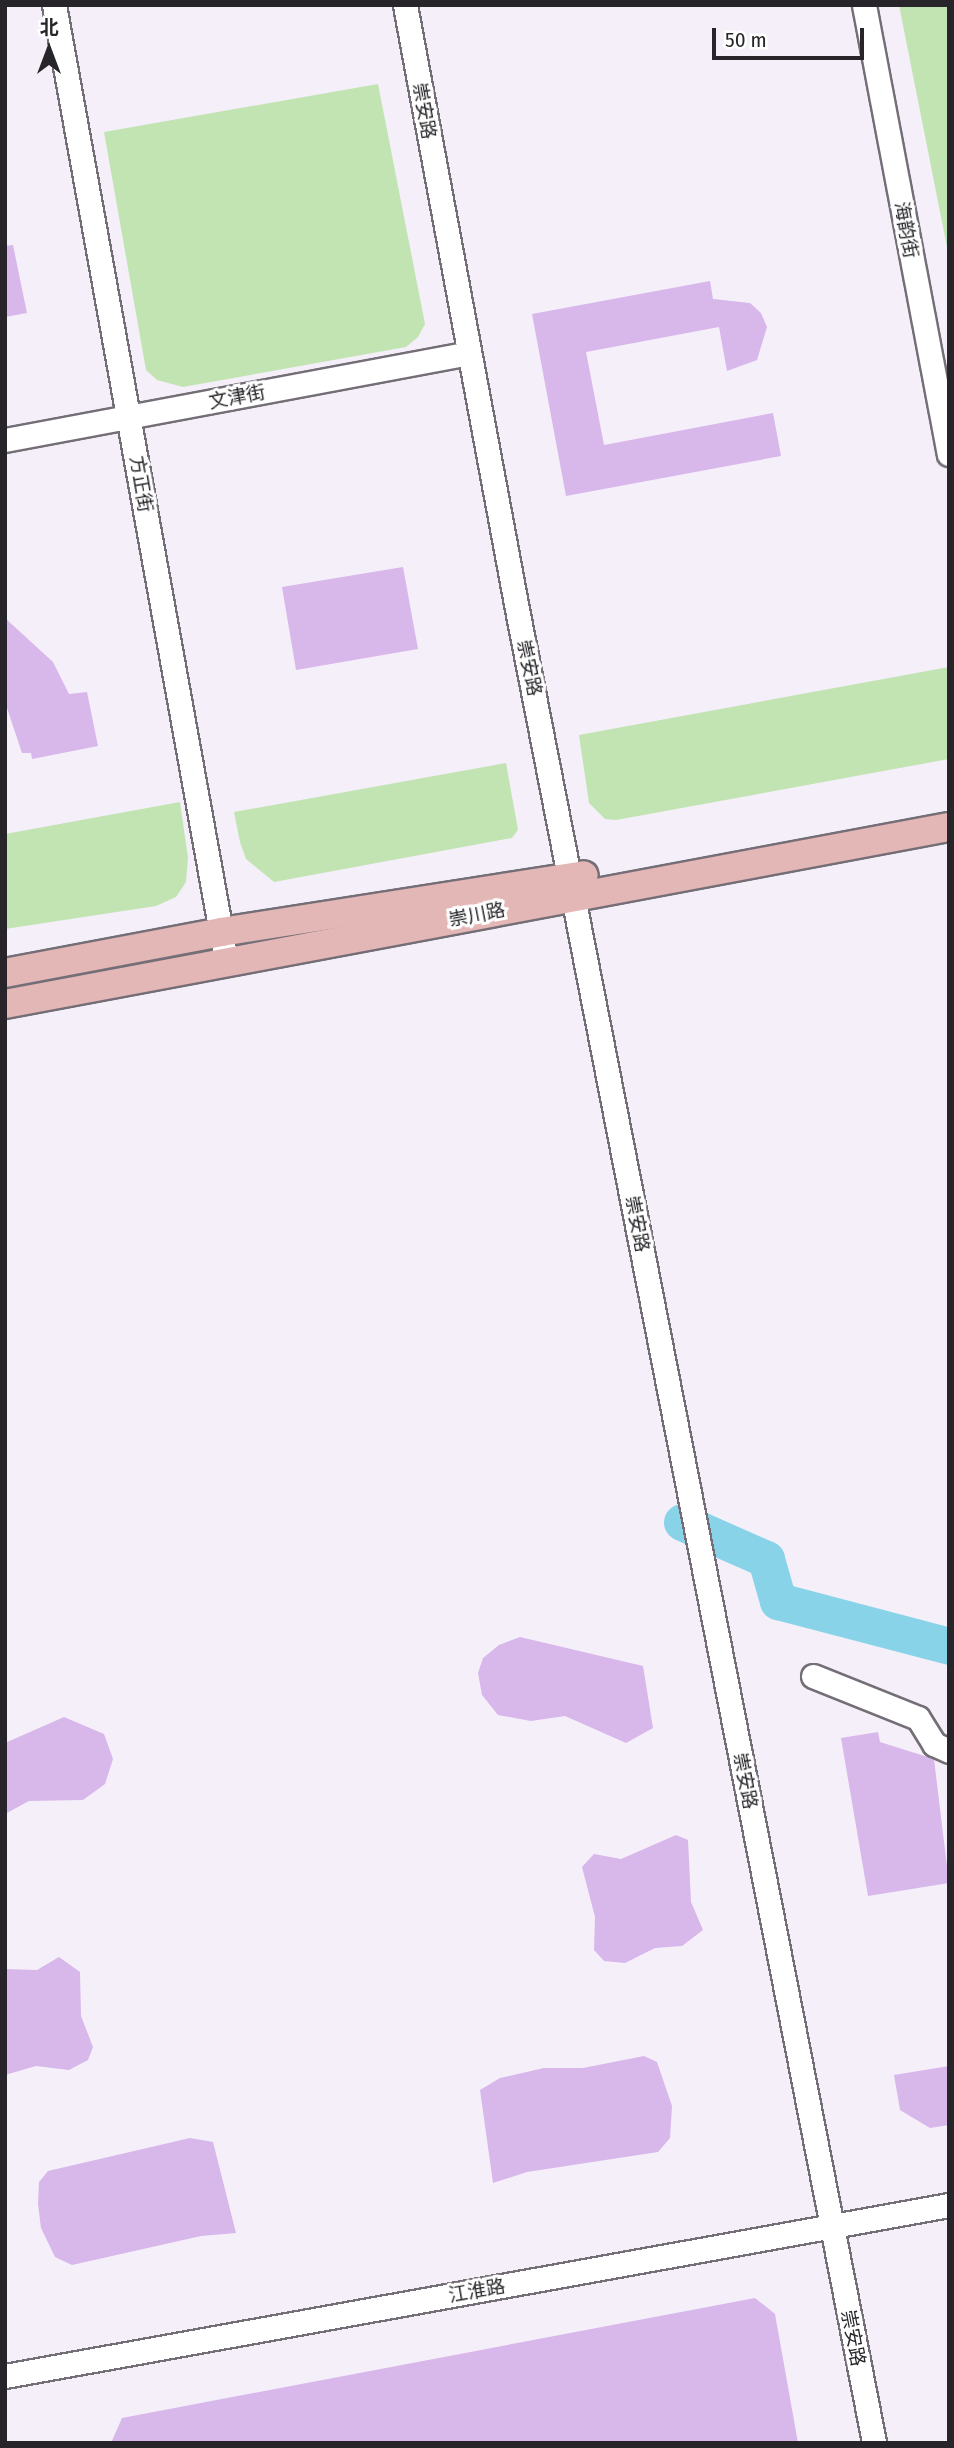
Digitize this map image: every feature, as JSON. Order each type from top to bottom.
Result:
[{"type":"main road","name":"崇川路","points":[[5,1004],[226,963],[572,887],[949,809]]},
{"type":"main road","name":"崇川路","points":[[5,973],[221,932],[572,887],[949,827]]},
{"type":"street","name":"方正街","points":[[54,5],[226,963]]},
{"type":"street","name":"崇安路","points":[[405,5],[469,353],[874,2443]]},
{"type":"street","name":"海韵街","points":[[864,5],[949,454]]},
{"type":"street","name":"文津街","points":[[5,440],[469,353]]},
{"type":"street","points":[[813,1676],[918,1718],[934,1744],[949,1751]]},
{"type":"street","name":"江淮路","points":[[5,2376],[949,2205]]},
{"type":"green space","points":[[899,5],[949,5],[949,257]]},
{"type":"green space","points":[[378,84],[425,324],[418,337],[406,347],[183,387],[157,380],[146,370],[104,132]]},
{"type":"green space","points":[[949,667],[949,759],[616,820],[605,819],[589,803],[579,735]]},
{"type":"green space","points":[[506,763],[518,830],[512,838],[274,882],[246,859],[240,842],[234,812]]},
{"type":"green space","points":[[180,802],[188,858],[186,882],[176,897],[156,906],[5,929],[5,834]]},
{"type":"building","points":[[13,245],[27,313],[5,317],[5,246]]},
{"type":"building","points":[[710,281],[713,299],[750,303],[761,313],[767,327],[757,360],[727,371],[719,327],[586,352],[604,445],[773,413],[781,456],[566,496],[532,314]]},
{"type":"building","points":[[403,567],[418,649],[296,670],[282,587]]},
{"type":"building","points":[[5,618],[53,662],[69,694],[87,692],[98,746],[32,759],[31,753],[22,753],[5,702]]},
{"type":"building","points":[[520,1637],[643,1666],[653,1728],[626,1743],[565,1716],[531,1721],[498,1715],[482,1695],[478,1673],[483,1658],[499,1645]]},
{"type":"building","points":[[64,1717],[104,1734],[113,1759],[105,1784],[83,1800],[29,1801],[5,1814],[5,1743]]},
{"type":"building","points":[[878,1732],[880,1742],[934,1759],[949,1883],[868,1896],[841,1738]]},
{"type":"building","points":[[676,1835],[688,1840],[691,1902],[703,1930],[682,1946],[655,1948],[625,1963],[604,1961],[594,1950],[595,1917],[582,1867],[594,1854],[621,1859]]},
{"type":"building","points":[[59,1957],[80,1972],[81,2016],[93,2047],[88,2060],[69,2070],[36,2066],[5,2075],[5,1969],[37,1970]]},
{"type":"building","points":[[644,2056],[657,2062],[672,2106],[670,2138],[658,2152],[527,2172],[493,2183],[480,2090],[500,2078],[544,2068],[583,2068]]},
{"type":"building","points":[[949,2066],[949,2125],[930,2128],[900,2110],[894,2075]]},
{"type":"building","points":[[190,2138],[213,2142],[236,2233],[201,2236],[72,2265],[55,2257],[41,2228],[38,2204],[39,2182],[48,2171]]},
{"type":"building","points":[[755,2298],[775,2314],[798,2443],[111,2443],[122,2418]]},
{"type":"waterway","points":[[682,1522],[766,1559],[778,1601],[949,1646]]}]
